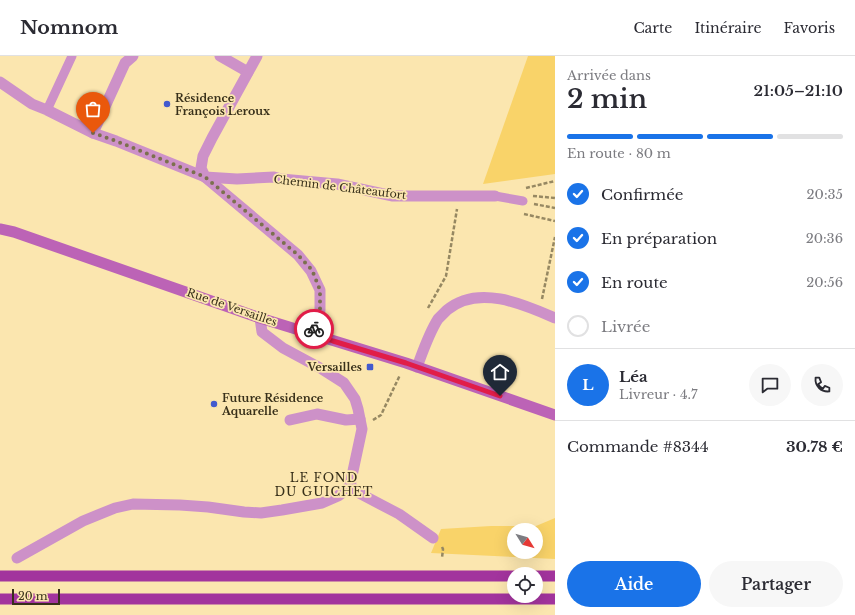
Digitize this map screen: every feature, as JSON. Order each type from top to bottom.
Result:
[{"type":"highway","points":[[0,576],[507,576]]},
{"type":"highway","points":[[543,576],[555,576]]},
{"type":"highway","points":[[0,599],[555,599]]},
{"type":"main road","name":"Rue de Versailles","points":[[0,229],[14,232],[260,318],[417,366],[555,415]]},
{"type":"street","points":[[93,133],[125,63],[133,56]]},
{"type":"street","points":[[220,56],[248,72]]},
{"type":"street","points":[[205,177],[202,168],[203,156],[257,56]]},
{"type":"street","points":[[0,82],[32,104],[93,133],[205,177],[298,255],[312,270],[320,290],[320,310],[312,334]]},
{"type":"street","name":"Chemin de Châteaufort","points":[[205,177],[237,179],[274,177],[281,179],[337,184],[393,196],[495,196]]},
{"type":"street","points":[[417,366],[439,318],[458,303],[477,298],[501,299],[526,306],[555,318]]},
{"type":"street","points":[[17,558],[83,521],[115,508],[127,505],[180,505],[261,513],[322,503],[338,496],[346,490],[350,485],[361,424],[355,399],[344,383],[283,348],[262,332],[260,318]]},
{"type":"street","points":[[290,420],[317,414],[361,424]]},
{"type":"street","points":[[350,485],[357,492],[399,514],[433,538]]},
{"type":"lane","points":[[47,110],[72,56]]},
{"type":"lane","name":"Chemin de Châteaufort","points":[[495,196],[523,201]]},
{"type":"path","points":[[428,309],[446,276],[458,196]]},
{"type":"path","points":[[523,201],[529,196],[555,198]]},
{"type":"path","points":[[523,201],[555,208]]},
{"type":"path","points":[[539,311],[555,237]]},
{"type":"path","points":[[361,424],[381,415],[398,378]]},
{"type":"shaded area","points":[[528,56],[555,56],[555,174],[483,184]]},
{"type":"shaded area","points":[[555,518],[555,559],[543,558],[543,523]]},
{"type":"shaded area","points":[[507,526],[507,557],[431,553],[441,529]]},
{"type":"way so far","points":[[93,133],[205,177],[298,255],[312,270],[320,290],[320,310],[314,329]]},
{"type":"place","name":"Résidence François Leroux","points":[[167,104]]},
{"type":"place","name":"Versailles","points":[[370,367]]},
{"type":"place","name":"Future Résidence Aquarelle","points":[[214,404]]},
{"type":"district","name":"LE FOND DU GUICHET","points":[[324,485]]},
{"type":"route","points":[[314,329],[312,334],[406,363],[500,396]]}]
